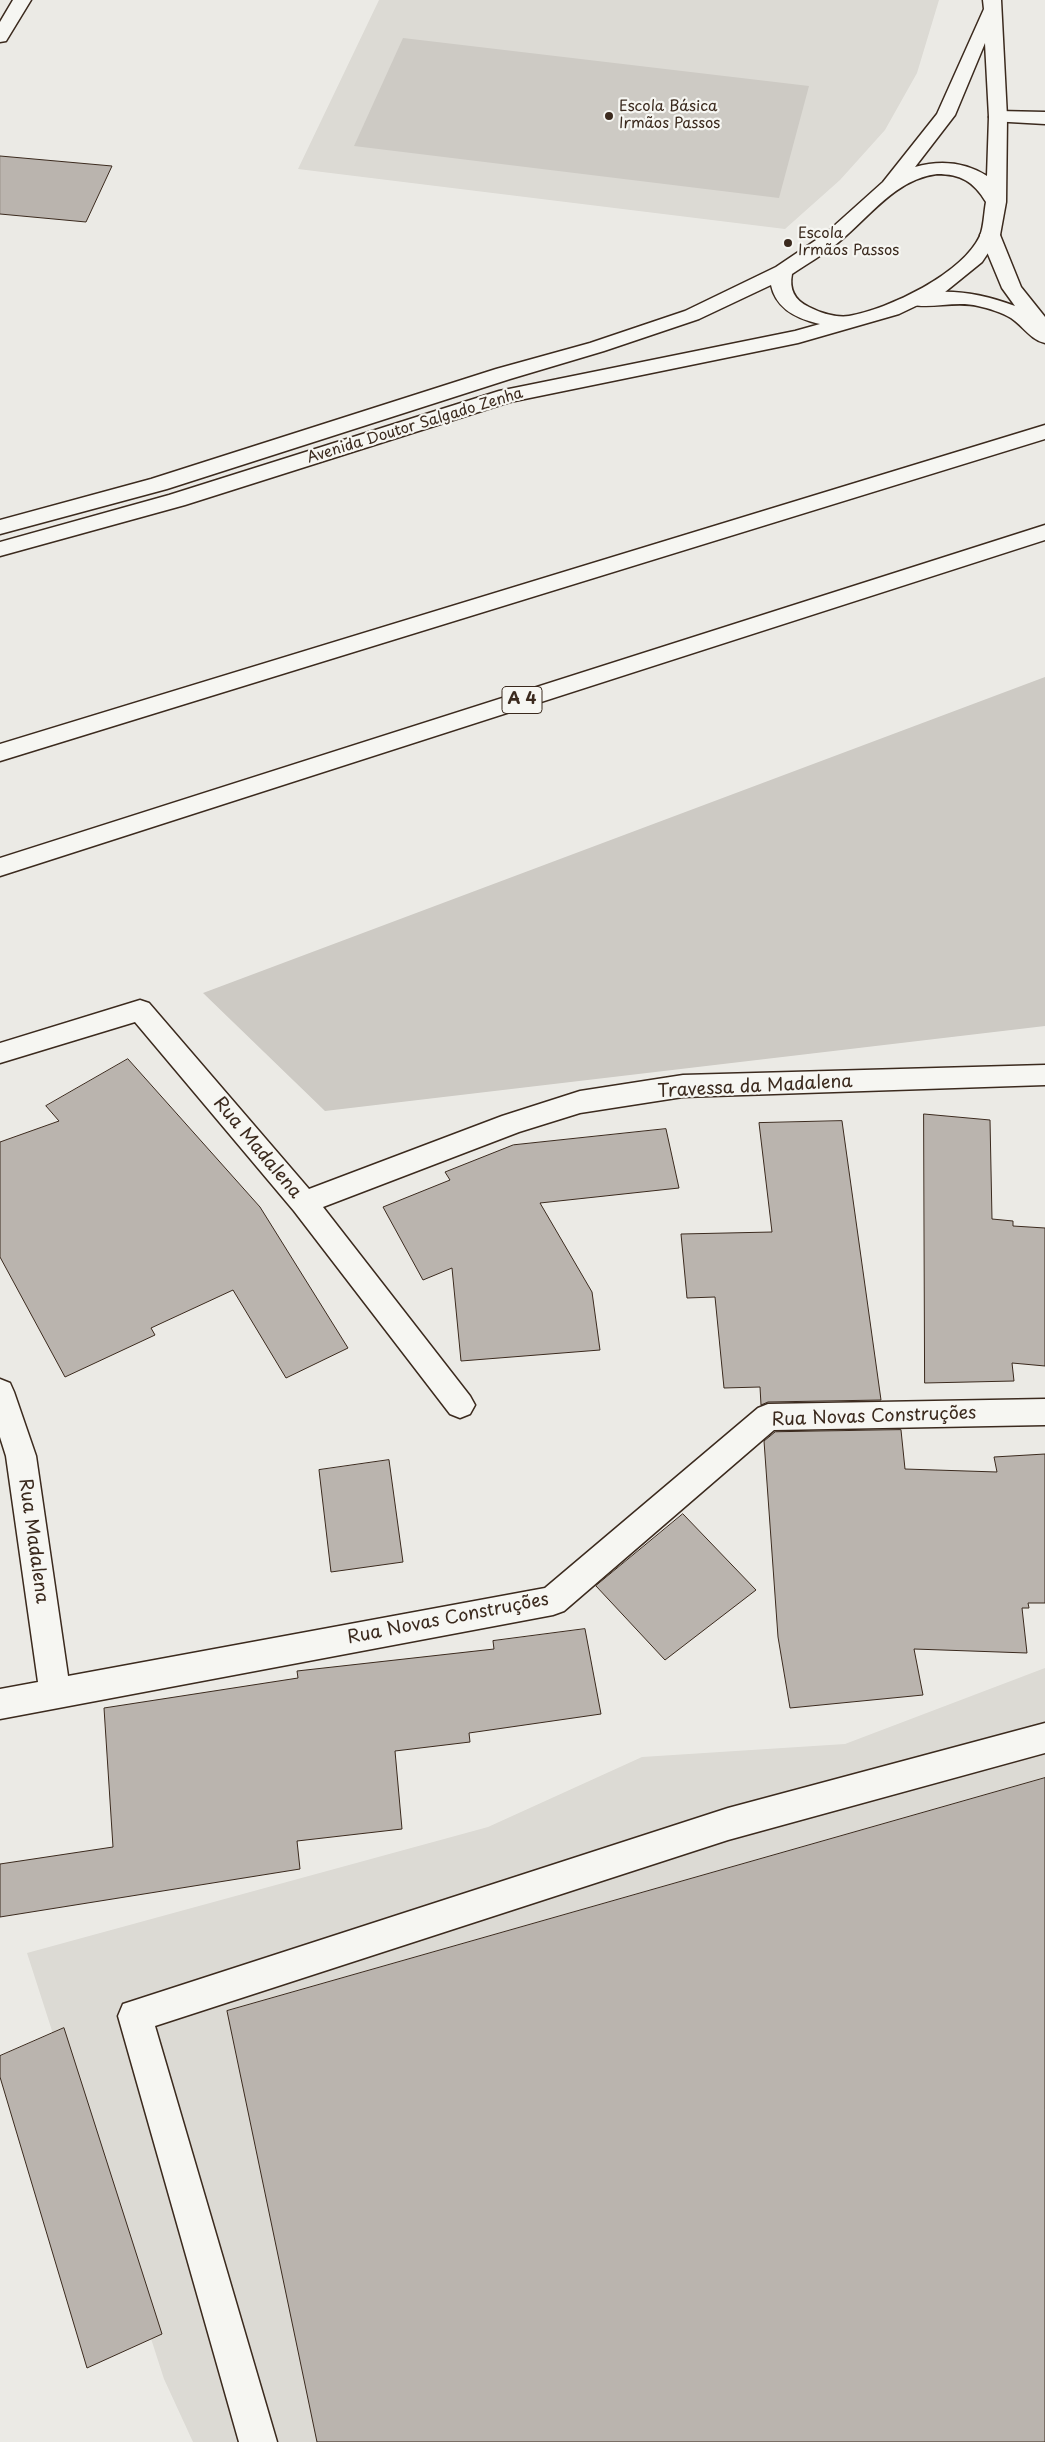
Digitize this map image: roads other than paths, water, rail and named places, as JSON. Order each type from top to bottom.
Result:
[{"type":"main road","points":[[0,37],[22,0]]},
{"type":"main road","name":"Avenida Doutor Salgado Zenha","points":[[0,550],[176,500],[506,396],[798,337],[864,319],[916,300],[938,288],[975,258],[990,235],[996,202],[998,117],[992,3]]},
{"type":"main road","name":"Avenida Doutor Salgado Zenha","points":[[0,527],[159,484],[503,374],[598,347],[692,315],[783,271],[832,238],[890,186],[946,115],[992,3]]},
{"type":"main road","points":[[998,117],[1045,118]]},
{"type":"main road","name":"Avenida Doutor Salgado Zenha","points":[[890,186],[914,172],[939,168],[954,170],[979,179],[989,190],[996,202]]},
{"type":"main road","points":[[990,235],[1012,288],[1045,330]]},
{"type":"main road","name":"Avenida Doutor Salgado Zenha","points":[[783,271],[779,286],[782,297],[794,307],[808,314],[833,321],[864,319]]},
{"type":"main road","points":[[916,300],[948,297],[981,300],[1017,313],[1045,337]]},
{"type":"main road","points":[[0,752],[1045,432]]},
{"type":"main road","name":"A 4","points":[[0,867],[1045,532]]},
{"type":"main road","name":"Rua Madalena","points":[[0,1053],[140,1010],[304,1203],[460,1405]]},
{"type":"main road","name":"Travessa da Madalena","points":[[304,1203],[511,1124],[580,1102],[683,1086],[1045,1075]]},
{"type":"main road","name":"Rua Madalena","points":[[0,1392],[21,1456],[55,1693]]},
{"type":"main road","name":"Rua Novas Construções","points":[[0,1704],[553,1601],[768,1417],[1045,1412]]},
{"type":"main road","points":[[258,2442],[135,2016],[728,1824],[1045,1738]]},
{"type":"place","name":"Escola Básica Irmãos Passos","points":[[609,116]]},
{"type":"place","name":"Escola Irmãos Passos","points":[[788,243]]}]
